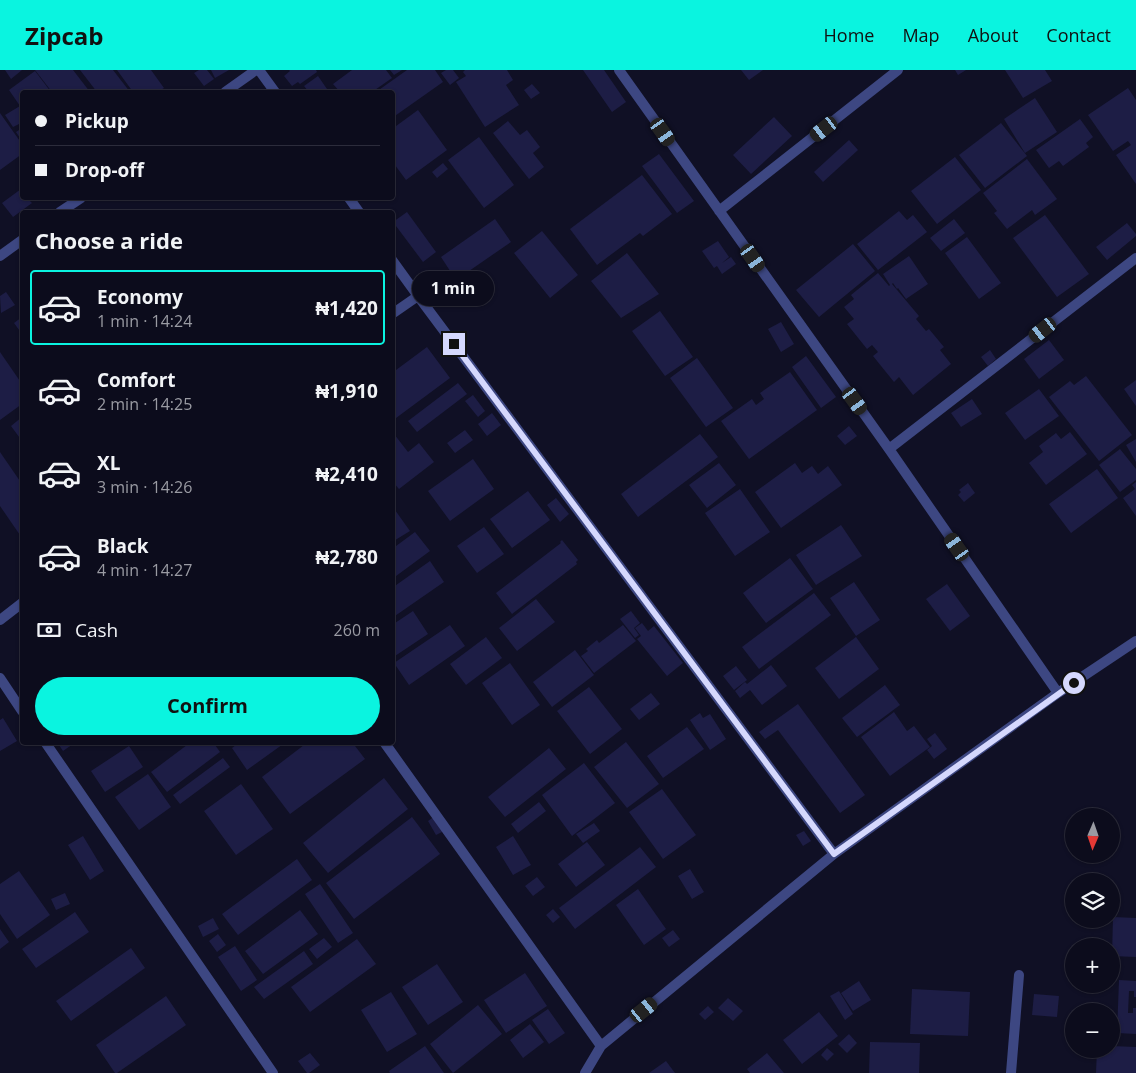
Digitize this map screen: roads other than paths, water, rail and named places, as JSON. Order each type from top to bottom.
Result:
[{"type":"street","points":[[228,90],[258,70],[273,90]]},
{"type":"street","points":[[619,70],[889,449],[1058,693]]},
{"type":"street","points":[[719,211],[898,70]]},
{"type":"street","points":[[63,210],[78,200]]},
{"type":"street","points":[[0,256],[20,241]]},
{"type":"street","points":[[889,449],[1136,258]]},
{"type":"street","points":[[395,264],[834,854]]},
{"type":"street","points":[[395,312],[418,296]]},
{"type":"street","points":[[0,620],[20,605]]},
{"type":"street","points":[[585,1073],[601,1046],[834,854],[1058,693],[1136,641]]},
{"type":"street","points":[[0,678],[20,708]]},
{"type":"street","points":[[46,745],[273,1073]]},
{"type":"street","points":[[386,745],[601,1046]]},
{"type":"street","points":[[1010,1073],[1019,975]]}]
